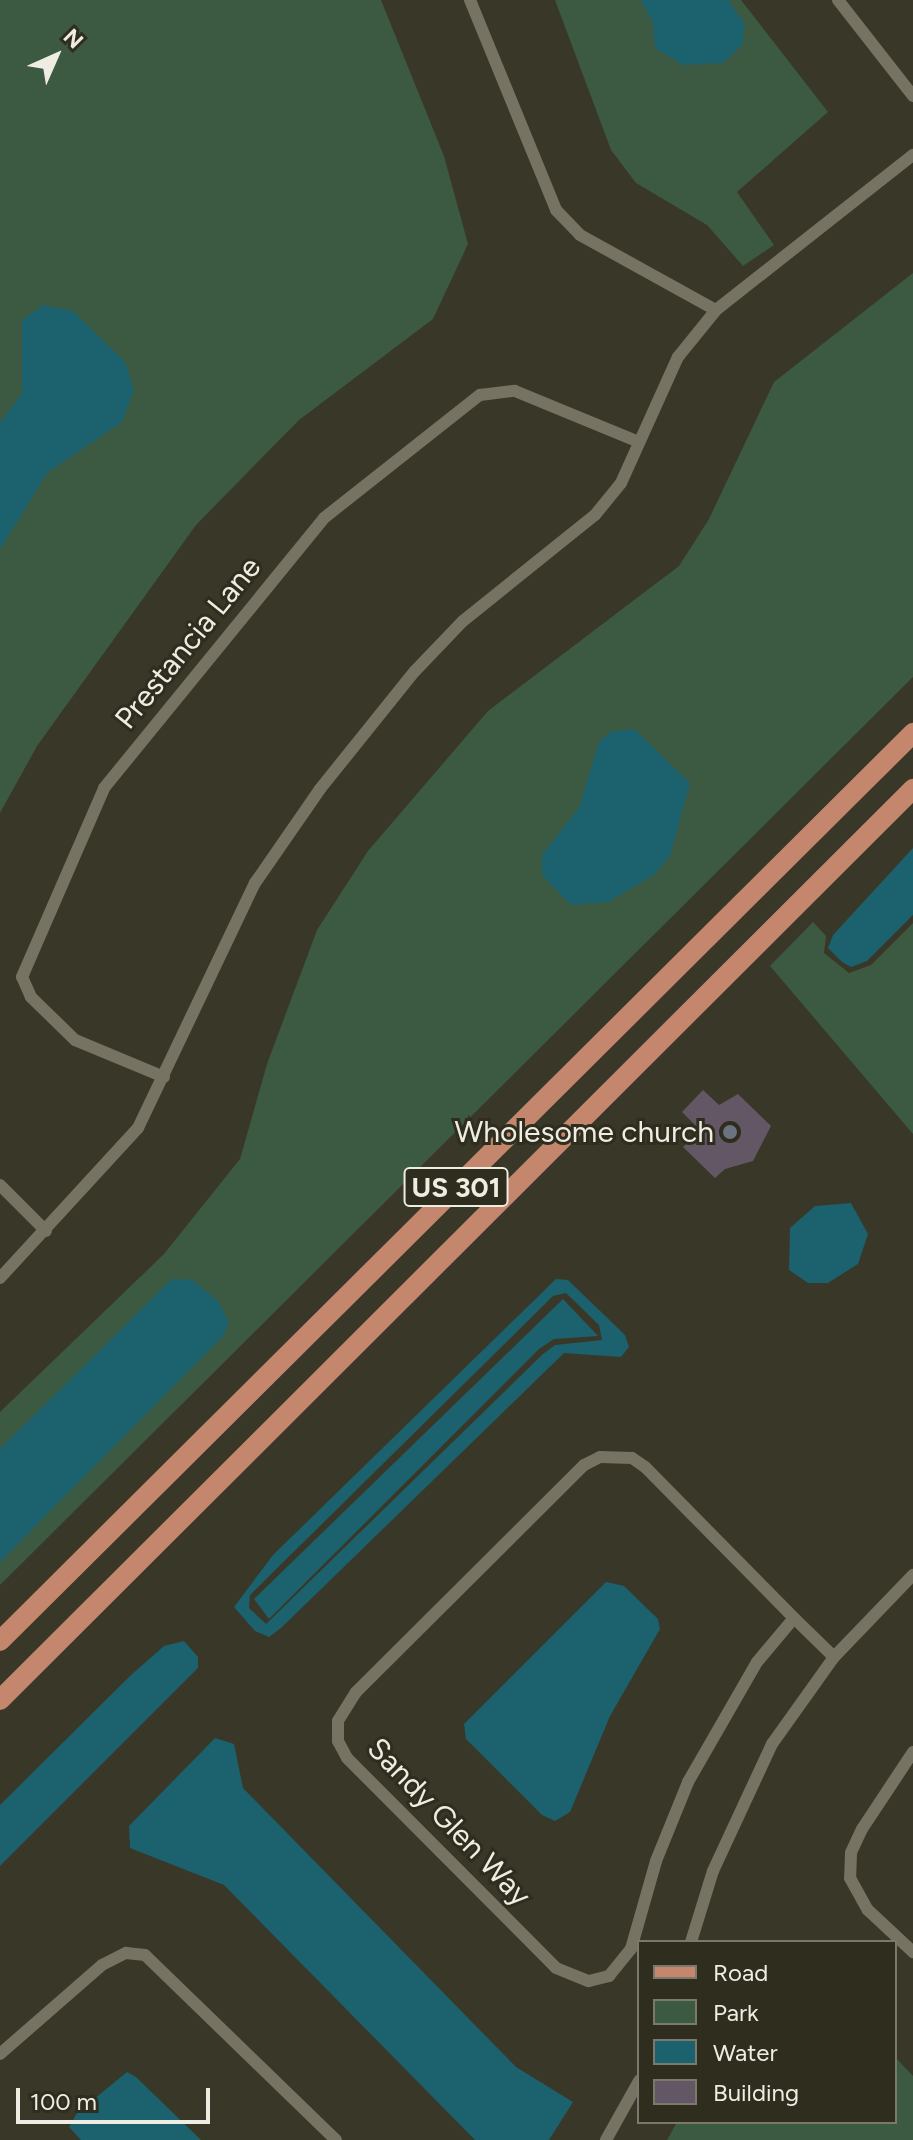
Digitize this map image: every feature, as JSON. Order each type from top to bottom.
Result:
[{"type":"main road","name":"US 301","points":[[0,1641],[913,733]]},
{"type":"main road","name":"US 301","points":[[0,1700],[913,789]]},
{"type":"street","points":[[470,0],[556,210],[580,235],[716,310]]},
{"type":"street","points":[[838,0],[913,96]]},
{"type":"street","points":[[0,1278],[138,1128],[255,883],[320,789],[463,621],[595,515],[621,483],[678,357],[716,310],[913,155]]},
{"type":"street","name":"Prestancia Lane","points":[[164,1077],[75,1040],[31,997],[22,977],[104,788],[324,518],[480,395],[515,391],[639,442]]},
{"type":"street","points":[[0,1185],[46,1231]]},
{"type":"street","name":"Sandy Glen Way","points":[[794,1618],[757,1662],[688,1782],[631,1949],[609,1976],[589,1981],[556,1968],[347,1758],[338,1741],[338,1721],[356,1692],[584,1465],[600,1457],[632,1458],[645,1467],[834,1657]]},
{"type":"street","points":[[692,1940],[741,1804],[772,1744],[834,1657],[913,1575]]},
{"type":"street","points":[[913,1752],[862,1829],[851,1853],[850,1878],[868,1910],[913,1952]]},
{"type":"street","points":[[0,2054],[102,1965],[126,1953],[145,1955],[336,2140]]},
{"type":"street","points":[[606,2140],[637,2085]]},
{"type":"green space","points":[[0,0],[381,0],[444,156],[468,244],[433,319],[299,420],[196,525],[37,746],[0,813]]},
{"type":"green space","points":[[555,0],[741,0],[828,112],[737,192],[774,245],[743,266],[707,225],[636,183],[611,150]]},
{"type":"green space","points":[[913,273],[913,677],[0,1585],[0,1412],[164,1254],[240,1159],[267,1064],[317,930],[368,851],[488,711],[679,566],[709,519],[774,382]]},
{"type":"green space","points":[[813,922],[826,936],[824,953],[849,973],[871,965],[913,923],[913,1134],[770,966]]},
{"type":"green space","points":[[897,2059],[913,2076],[913,2140],[667,2140],[676,2124],[897,2124]]},
{"type":"water","points":[[641,0],[728,0],[744,23],[743,44],[723,63],[683,65],[655,48],[653,23]]},
{"type":"water","points":[[43,305],[73,311],[125,362],[134,390],[122,422],[47,473],[0,550],[0,423],[22,393],[22,320]]},
{"type":"water","points":[[634,729],[690,783],[670,856],[655,874],[608,902],[571,905],[542,875],[542,855],[579,808],[599,742],[610,732]]},
{"type":"water","points":[[913,848],[913,915],[867,961],[851,967],[842,962],[828,948],[833,935]]},
{"type":"water","points":[[851,1203],[868,1234],[858,1264],[828,1283],[808,1283],[789,1270],[790,1228],[815,1206]]},
{"type":"water","points":[[172,1279],[192,1280],[218,1301],[229,1322],[223,1336],[0,1562],[0,1449]]},
{"type":"water","points":[[556,1279],[568,1280],[625,1335],[629,1347],[621,1357],[564,1353],[269,1637],[255,1631],[234,1607],[273,1555]],"holes":[[[566,1293],[599,1325],[602,1340],[555,1345],[543,1354],[266,1624],[249,1608],[250,1595],[553,1296]]]},
{"type":"water","points":[[563,1299],[598,1336],[554,1339],[539,1349],[269,1619],[254,1599]]},
{"type":"water","points":[[606,1582],[624,1586],[658,1619],[660,1629],[610,1716],[570,1812],[555,1821],[542,1815],[466,1739],[464,1724]]},
{"type":"water","points":[[184,1641],[198,1657],[198,1668],[0,1866],[0,1805],[131,1675],[164,1646]]},
{"type":"water","points":[[215,1738],[234,1744],[243,1788],[516,2067],[573,2102],[549,2140],[475,2140],[224,1885],[130,1848],[129,1826]]},
{"type":"water","points":[[127,2072],[136,2077],[201,2140],[81,2140],[69,2127],[77,2113]]},
{"type":"building","name":"Wholesome church","points":[[703,1090],[719,1105],[738,1094],[771,1126],[753,1161],[725,1169],[715,1178],[683,1147],[700,1130],[682,1112]]},
{"type":"place","name":"Wholesome church","points":[[730,1132]]}]
